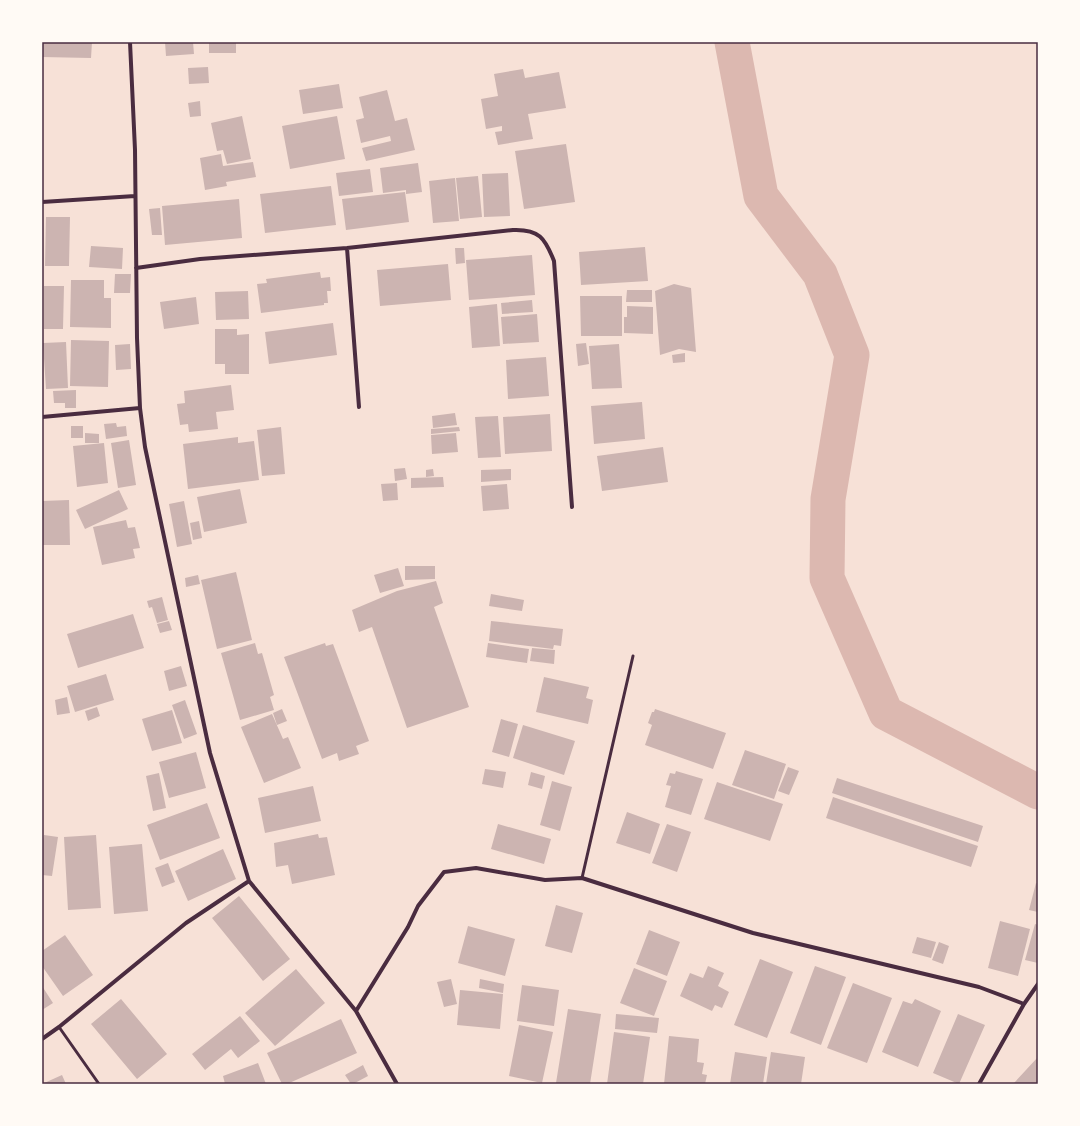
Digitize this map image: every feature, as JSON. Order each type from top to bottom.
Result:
[{"type":"street","points":[[130,42],[135,150],[137,338],[140,408],[145,447],[210,753],[249,881],[356,1011],[397,1084]]},
{"type":"street","points":[[42,202],[135,196]]},
{"type":"street","points":[[136,268],[200,259],[347,248],[527,229],[539,235],[548,245],[554,261],[572,506]]},
{"type":"street","points":[[347,248],[359,407]]},
{"type":"street","points":[[42,417],[140,408]]},
{"type":"street","points":[[356,1011],[408,927],[418,906],[444,872],[476,868],[545,880],[582,878],[753,933],[979,987],[1024,1004]]},
{"type":"street","points":[[42,1039],[59,1027],[186,924],[249,881]]},
{"type":"street","points":[[979,1084],[1024,1004],[1038,984]]},
{"type":"lane","points":[[582,878],[633,656]]},
{"type":"lane","points":[[59,1027],[99,1084]]},
{"type":"building","points":[[42,42],[92,42],[91,58],[42,57]]},
{"type":"building","points":[[165,42],[193,42],[194,54],[166,56]]},
{"type":"building","points":[[209,42],[236,42],[236,53],[209,53]]},
{"type":"building","points":[[208,67],[209,83],[189,84],[188,68]]},
{"type":"building","points":[[523,69],[525,78],[559,72],[566,108],[528,114],[533,139],[498,145],[495,132],[502,131],[502,126],[486,129],[481,99],[498,96],[494,74]]},
{"type":"building","points":[[339,84],[343,108],[303,114],[299,90]]},
{"type":"building","points":[[387,90],[395,121],[407,118],[415,150],[366,161],[362,148],[391,141],[390,136],[361,143],[356,120],[364,118],[359,97]]},
{"type":"building","points":[[200,101],[201,116],[190,117],[188,103]]},
{"type":"building","points":[[242,116],[251,159],[227,164],[223,150],[217,151],[211,123]]},
{"type":"building","points":[[337,116],[345,159],[290,169],[282,126]]},
{"type":"building","points":[[566,144],[575,202],[524,209],[515,151]]},
{"type":"building","points":[[221,154],[223,166],[253,162],[256,177],[226,182],[227,186],[205,190],[200,158]]},
{"type":"building","points":[[418,163],[422,192],[406,194],[406,190],[383,193],[380,168]]},
{"type":"building","points":[[370,169],[373,192],[339,196],[336,173]]},
{"type":"building","points":[[508,173],[510,216],[484,217],[482,174]]},
{"type":"building","points":[[478,176],[482,217],[460,219],[456,178]]},
{"type":"building","points":[[455,178],[459,221],[433,223],[429,181]]},
{"type":"building","points":[[331,186],[336,225],[265,233],[260,194]]},
{"type":"building","points":[[405,192],[409,222],[346,230],[342,199]]},
{"type":"building","points":[[239,199],[242,238],[165,245],[162,206]]},
{"type":"building","points":[[160,208],[162,235],[152,235],[149,209]]},
{"type":"building","points":[[46,217],[70,217],[69,266],[45,266]]},
{"type":"building","points":[[91,246],[123,248],[122,269],[89,267]]},
{"type":"building","points":[[645,247],[648,281],[581,285],[579,252]]},
{"type":"building","points":[[455,248],[464,248],[465,263],[456,264]]},
{"type":"building","points":[[532,255],[535,295],[469,300],[466,260]]},
{"type":"building","points":[[448,264],[451,300],[380,306],[377,270]]},
{"type":"building","points":[[320,272],[321,278],[330,277],[331,291],[327,291],[328,303],[324,303],[324,305],[261,313],[257,284],[267,283],[266,279]]},
{"type":"building","points":[[115,274],[131,274],[130,293],[114,293]]},
{"type":"building","points":[[71,280],[104,280],[104,298],[111,298],[111,328],[70,327]]},
{"type":"building","points":[[674,284],[691,288],[696,352],[679,349],[660,355],[655,291]]},
{"type":"building","points":[[44,286],[64,286],[63,329],[44,329]]},
{"type":"building","points":[[627,290],[652,290],[652,302],[626,302]]},
{"type":"building","points":[[248,291],[249,319],[216,320],[215,292]]},
{"type":"building","points":[[580,296],[622,296],[622,336],[581,336]]},
{"type":"building","points":[[196,297],[199,324],[164,329],[160,302]]},
{"type":"building","points":[[532,300],[533,312],[502,314],[501,303]]},
{"type":"building","points":[[497,304],[500,346],[472,348],[469,307]]},
{"type":"building","points":[[627,306],[653,307],[653,334],[624,333],[624,317],[627,317]]},
{"type":"building","points":[[537,314],[539,342],[503,344],[501,317]]},
{"type":"building","points":[[333,323],[337,355],[269,364],[265,332]]},
{"type":"building","points":[[215,329],[237,329],[237,335],[249,334],[249,374],[225,374],[225,364],[215,364]]},
{"type":"building","points":[[71,340],[109,341],[108,387],[70,386]]},
{"type":"building","points":[[66,342],[68,388],[46,389],[43,343]]},
{"type":"building","points":[[586,343],[589,364],[578,366],[576,344]]},
{"type":"building","points":[[130,344],[131,369],[116,370],[115,345]]},
{"type":"building","points":[[619,344],[622,388],[592,389],[589,346]]},
{"type":"building","points":[[685,353],[685,362],[673,363],[672,355]]},
{"type":"building","points":[[546,357],[549,396],[508,399],[506,360]]},
{"type":"building","points":[[231,385],[234,410],[216,412],[218,429],[189,432],[188,424],[180,425],[177,404],[185,403],[184,391]]},
{"type":"building","points":[[76,390],[76,408],[65,408],[65,403],[54,403],[53,391]]},
{"type":"building","points":[[642,402],[645,439],[594,444],[591,406]]},
{"type":"building","points":[[455,413],[457,425],[433,428],[432,416]]},
{"type":"building","points":[[550,414],[552,451],[505,454],[503,417]]},
{"type":"building","points":[[498,416],[501,457],[478,458],[475,417]]},
{"type":"building","points":[[116,423],[117,427],[126,426],[127,436],[106,439],[104,424]]},
{"type":"building","points":[[71,426],[83,426],[83,438],[71,438]]},
{"type":"building","points":[[281,427],[285,474],[262,476],[257,430]]},
{"type":"building","points":[[459,427],[460,431],[431,434],[431,429]]},
{"type":"building","points":[[85,433],[99,434],[99,443],[85,443]]},
{"type":"building","points":[[456,433],[458,452],[432,454],[431,435]]},
{"type":"building","points":[[238,437],[238,443],[254,441],[259,480],[188,489],[183,444]]},
{"type":"building","points":[[129,440],[136,485],[118,488],[111,443]]},
{"type":"building","points":[[104,443],[108,483],[77,487],[73,446]]},
{"type":"building","points":[[663,447],[668,482],[602,491],[597,456]]},
{"type":"building","points":[[405,468],[407,479],[395,481],[394,469]]},
{"type":"building","points":[[433,469],[434,476],[426,477],[426,470]]},
{"type":"building","points":[[511,469],[511,480],[481,482],[481,470]]},
{"type":"building","points":[[443,477],[444,487],[411,488],[411,478]]},
{"type":"building","points":[[397,483],[398,500],[383,501],[381,484]]},
{"type":"building","points":[[507,484],[509,509],[483,511],[481,486]]},
{"type":"building","points":[[240,489],[247,523],[204,532],[197,497]]},
{"type":"building","points":[[119,490],[128,509],[85,529],[76,510]]},
{"type":"building","points":[[69,500],[70,545],[43,545],[42,501]]},
{"type":"building","points":[[184,501],[192,544],[177,547],[169,504]]},
{"type":"building","points":[[126,520],[128,528],[135,527],[140,548],[133,549],[135,558],[102,565],[93,527]]},
{"type":"building","points":[[199,521],[202,538],[193,540],[190,523]]},
{"type":"building","points":[[405,566],[435,566],[435,579],[405,580]]},
{"type":"building","points":[[398,568],[404,586],[380,593],[374,575]]},
{"type":"building","points":[[236,572],[252,640],[217,649],[201,580]]},
{"type":"building","points":[[198,575],[200,584],[186,587],[185,578]]},
{"type":"building","points":[[436,581],[443,603],[434,607],[469,707],[407,728],[372,627],[359,632],[352,610],[397,591]]},
{"type":"building","points":[[491,594],[524,600],[522,611],[489,606]]},
{"type":"building","points":[[162,597],[168,620],[157,623],[152,607],[149,608],[147,601]]},
{"type":"building","points":[[133,614],[144,648],[78,668],[67,634]]},
{"type":"building","points":[[169,621],[172,630],[160,633],[157,624]]},
{"type":"building","points":[[491,621],[563,629],[561,646],[554,645],[553,649],[489,641]]},
{"type":"building","points":[[255,643],[258,654],[262,653],[274,695],[270,697],[274,710],[240,720],[221,653]]},
{"type":"building","points":[[325,643],[326,646],[333,644],[369,741],[356,746],[359,754],[339,761],[337,753],[322,759],[284,657]]},
{"type":"building","points":[[488,643],[529,649],[527,663],[486,657]]},
{"type":"building","points":[[532,648],[555,650],[554,664],[530,661]]},
{"type":"building","points":[[181,666],[187,686],[169,691],[164,671]]},
{"type":"building","points":[[106,674],[114,700],[75,712],[67,686]]},
{"type":"building","points":[[544,677],[589,687],[586,698],[593,700],[588,724],[536,712]]},
{"type":"building","points":[[67,697],[70,713],[57,715],[55,700]]},
{"type":"building","points":[[185,700],[197,734],[184,739],[172,705]]},
{"type":"building","points":[[97,707],[100,716],[88,721],[85,711]]},
{"type":"building","points":[[282,709],[287,721],[277,725],[273,713]]},
{"type":"building","points":[[655,709],[726,733],[713,769],[645,745],[652,725],[648,723],[652,712],[654,712]]},
{"type":"building","points":[[172,710],[182,743],[152,751],[142,719]]},
{"type":"building","points":[[272,714],[283,739],[288,737],[301,768],[264,783],[241,727]]},
{"type":"building","points":[[501,719],[518,724],[509,757],[492,752]]},
{"type":"building","points":[[523,725],[575,741],[564,775],[513,758]]},
{"type":"building","points":[[745,750],[786,764],[774,799],[732,785]]},
{"type":"building","points":[[196,752],[206,788],[169,798],[159,762]]},
{"type":"building","points":[[788,767],[799,771],[789,795],[778,791]]},
{"type":"building","points":[[485,769],[506,772],[503,788],[482,784]]},
{"type":"building","points":[[676,771],[703,779],[691,815],[665,807],[671,786],[666,785],[670,773],[675,774]]},
{"type":"building","points":[[531,772],[545,776],[542,789],[528,785]]},
{"type":"building","points":[[159,773],[166,808],[153,811],[146,776]]},
{"type":"building","points":[[837,778],[983,826],[978,842],[832,793]]},
{"type":"building","points":[[552,781],[572,787],[560,831],[540,825]]},
{"type":"building","points":[[717,782],[783,804],[770,841],[704,819]]},
{"type":"building","points":[[313,786],[321,821],[265,833],[258,798]]},
{"type":"building","points":[[833,797],[978,846],[971,867],[826,818]]},
{"type":"building","points":[[207,803],[220,838],[160,860],[147,825]]},
{"type":"building","points":[[627,812],[660,824],[650,854],[616,843]]},
{"type":"building","points":[[498,824],[551,839],[544,864],[491,849]]},
{"type":"building","points":[[667,824],[691,832],[677,872],[652,863]]},
{"type":"building","points":[[318,834],[319,838],[327,837],[335,875],[292,884],[288,865],[276,867],[274,843]]},
{"type":"building","points":[[44,835],[58,837],[52,876],[42,875],[42,847]]},
{"type":"building","points":[[96,835],[101,908],[68,910],[64,837]]},
{"type":"building","points":[[142,844],[148,911],[114,914],[109,847]]},
{"type":"building","points":[[223,849],[236,879],[188,901],[175,871]]},
{"type":"building","points":[[168,863],[175,882],[162,887],[155,868]]},
{"type":"building","points":[[1036,883],[1038,884],[1038,912],[1029,910]]},
{"type":"building","points":[[239,896],[290,959],[263,981],[212,918]]},
{"type":"building","points":[[556,905],[583,913],[572,953],[545,946]]},
{"type":"building","points":[[1000,921],[1030,929],[1018,976],[988,968]]},
{"type":"building","points":[[1035,924],[1038,925],[1038,963],[1025,960]]},
{"type":"building","points":[[468,926],[515,939],[505,976],[458,963]]},
{"type":"building","points":[[649,930],[680,942],[667,976],[636,964]]},
{"type":"building","points":[[65,935],[93,975],[63,996],[42,966],[42,951]]},
{"type":"building","points":[[917,937],[936,942],[931,958],[912,953]]},
{"type":"building","points":[[939,942],[949,946],[943,964],[932,960]]},
{"type":"building","points":[[760,959],[793,972],[767,1038],[734,1025]]},
{"type":"building","points":[[708,966],[724,973],[718,986],[729,992],[722,1008],[715,1005],[712,1011],[680,996],[690,973],[703,978]]},
{"type":"building","points":[[815,966],[846,977],[821,1045],[790,1033]]},
{"type":"building","points":[[634,968],[667,981],[654,1016],[620,1003]]},
{"type":"building","points":[[296,969],[325,1003],[275,1046],[245,1013]]},
{"type":"building","points":[[451,979],[457,1004],[444,1007],[437,982]]},
{"type":"building","points":[[480,979],[504,984],[503,993],[479,988]]},
{"type":"building","points":[[853,983],[892,998],[867,1063],[827,1048]]},
{"type":"building","points":[[522,985],[559,990],[554,1026],[517,1021]]},
{"type":"building","points":[[42,986],[53,1003],[42,1010]]},
{"type":"building","points":[[460,990],[503,994],[500,1029],[457,1025]]},
{"type":"building","points":[[121,999],[167,1054],[137,1079],[91,1024]]},
{"type":"building","points":[[915,999],[941,1011],[918,1067],[882,1052],[903,1001],[912,1004]]},
{"type":"building","points":[[568,1009],[601,1014],[590,1084],[556,1083]]},
{"type":"building","points":[[616,1014],[659,1018],[657,1033],[615,1029]]},
{"type":"building","points":[[958,1014],[985,1025],[959,1084],[933,1073]]},
{"type":"building","points":[[240,1016],[260,1041],[238,1058],[231,1049],[205,1070],[192,1054]]},
{"type":"building","points":[[341,1019],[357,1053],[287,1084],[282,1084],[267,1053]]},
{"type":"building","points":[[519,1025],[553,1032],[542,1083],[509,1076]]},
{"type":"building","points":[[614,1032],[650,1037],[643,1084],[607,1084]]},
{"type":"building","points":[[669,1036],[699,1039],[697,1062],[704,1063],[702,1074],[707,1075],[705,1084],[664,1084]]},
{"type":"building","points":[[735,1052],[767,1057],[763,1084],[730,1084]]},
{"type":"building","points":[[771,1052],[805,1057],[801,1084],[766,1084]]},
{"type":"building","points":[[1038,1057],[1038,1084],[1015,1084],[1014,1083]]},
{"type":"building","points":[[258,1063],[266,1084],[225,1084],[223,1076]]},
{"type":"building","points":[[363,1065],[368,1076],[351,1084],[345,1075]]},
{"type":"building","points":[[62,1075],[66,1084],[42,1084]]},
{"type":"waterway","points":[[732,42],[761,196],[820,274],[852,355],[828,499],[827,578],[886,713],[1038,792]]}]
